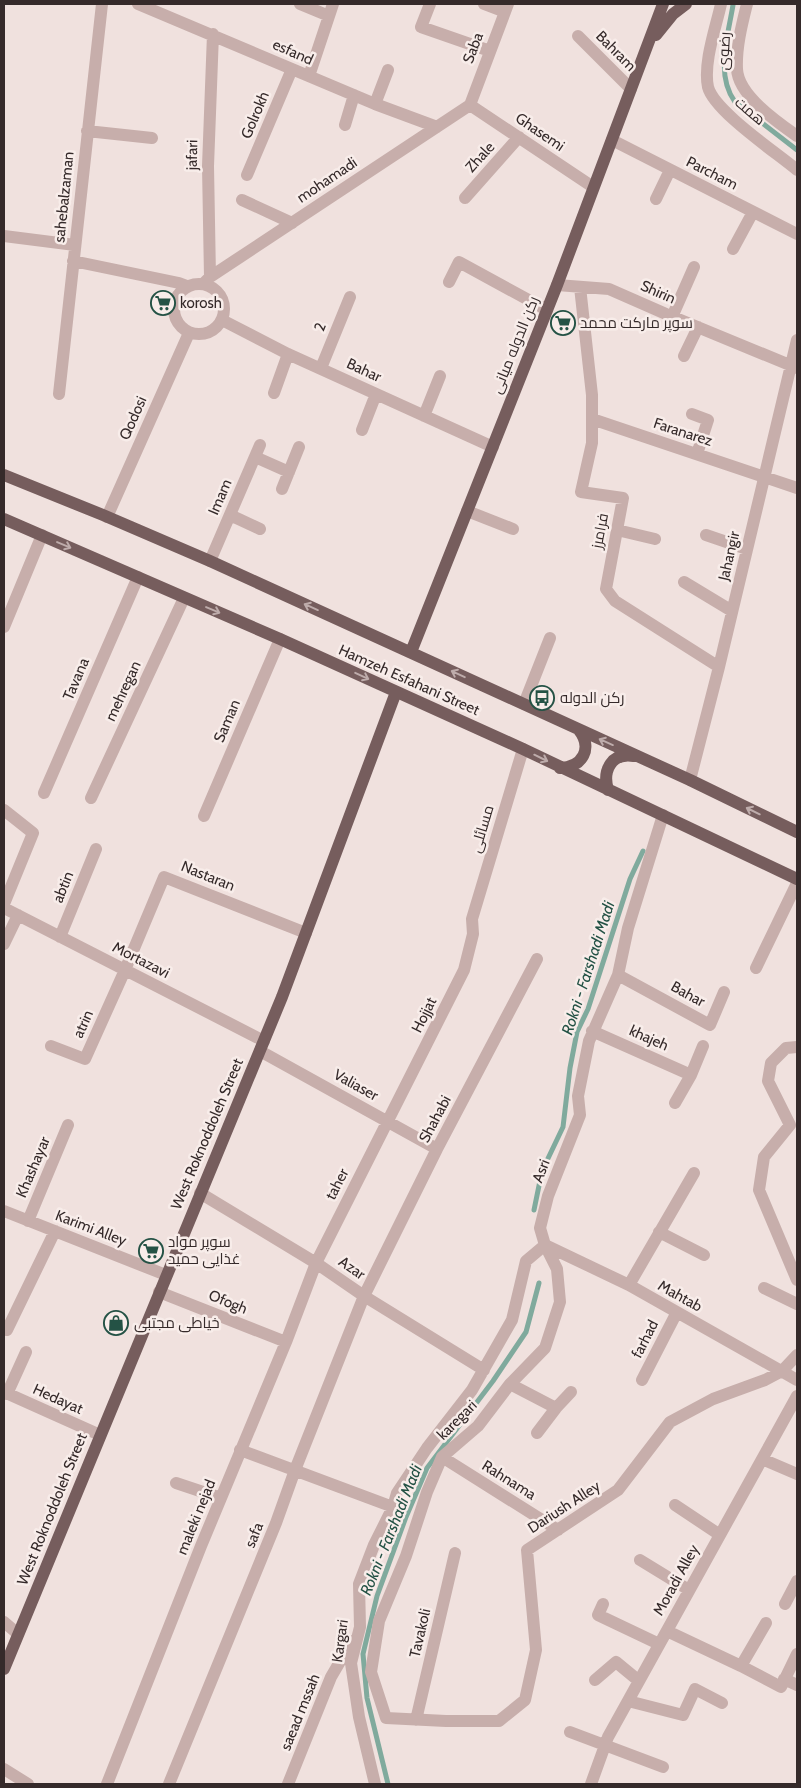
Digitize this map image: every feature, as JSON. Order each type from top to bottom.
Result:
[{"type":"main road","name":"رکن الدوله میانی","points":[[411,652],[557,285],[592,187],[612,140],[663,4]]},
{"type":"main road","name":"رکن الدوله میانی","points":[[646,49],[665,23],[686,4]]},
{"type":"main road","name":"Hamzeh Esfahani Street","points":[[4,475],[107,516],[210,561],[690,780],[797,832]]},
{"type":"main road","name":"Hamzeh Esfahani Street","points":[[4,519],[280,639],[523,749],[797,879]]},
{"type":"main road","name":"West Roknoddoleh Street","points":[[4,1668],[262,1046],[396,692]]},
{"type":"main road","points":[[560,768],[576,764],[585,752],[584,736],[578,730]]},
{"type":"main road","points":[[608,790],[605,781],[606,771],[610,763],[618,757],[627,754],[637,756]]},
{"type":"street","name":"sahebalzaman","points":[[59,394],[102,4]]},
{"type":"street","name":"esfand","points":[[138,4],[213,34],[375,104],[437,127]]},
{"type":"street","points":[[300,4],[331,10],[309,76]]},
{"type":"street","points":[[430,4],[422,27],[490,50]]},
{"type":"street","points":[[484,4],[507,8]]},
{"type":"street","name":"همت","points":[[721,4],[707,74],[708,87],[712,97],[739,123],[797,170]]},
{"type":"street","name":"رضوی","points":[[747,4],[740,31],[737,69],[739,78],[748,94],[797,136]]},
{"type":"street","name":"Saba","points":[[470,105],[507,8]]},
{"type":"street","name":"jafari","points":[[207,280],[208,166],[213,34]]},
{"type":"street","name":"Bahram","points":[[578,36],[631,89]]},
{"type":"street","name":"Golrokh","points":[[247,174],[292,69]]},
{"type":"street","points":[[375,104],[388,70]]},
{"type":"street","points":[[345,126],[354,95]]},
{"type":"street","name":"mohamadi","points":[[207,280],[470,105]]},
{"type":"street","name":"Ghasemi","points":[[470,105],[592,187]]},
{"type":"street","points":[[87,131],[152,138]]},
{"type":"street","name":"Zhale","points":[[465,198],[519,137]]},
{"type":"street","name":"Parcham","points":[[612,140],[797,234]]},
{"type":"street","points":[[656,199],[670,170]]},
{"type":"street","points":[[242,200],[292,222]]},
{"type":"street","points":[[733,249],[753,212]]},
{"type":"street","points":[[4,236],[75,245]]},
{"type":"street","points":[[73,261],[187,286]]},
{"type":"street","points":[[449,282],[459,262],[547,310]]},
{"type":"street","points":[[672,316],[694,267]]},
{"type":"street","points":[[207,280],[221,297],[224,312],[222,320],[212,331],[204,334],[189,333],[177,322],[174,306],[176,298],[187,286],[207,280]]},
{"type":"street","name":"Shirin","points":[[557,285],[609,288],[794,367]]},
{"type":"street","name":"فرامرز","points":[[580,286],[592,395],[592,443],[581,492],[623,498],[606,589],[615,602],[719,667]]},
{"type":"street","name":"2","points":[[321,368],[350,297]]},
{"type":"street","name":"Bahar","points":[[222,320],[288,354],[493,447]]},
{"type":"street","points":[[684,356],[698,327]]},
{"type":"street","name":"Qodosi","points":[[107,516],[189,333]]},
{"type":"street","name":"Jahangir","points":[[690,780],[764,476],[794,367],[797,340]]},
{"type":"street","points":[[274,393],[288,354]]},
{"type":"street","points":[[424,416],[440,376]]},
{"type":"street","points":[[362,430],[376,394]]},
{"type":"street","points":[[692,414],[708,420],[697,454]]},
{"type":"street","name":"Faranarez","points":[[592,419],[797,488]]},
{"type":"street","points":[[282,489],[299,447]]},
{"type":"street","name":"Imam","points":[[210,561],[257,451],[289,472]]},
{"type":"street","points":[[467,511],[513,529]]},
{"type":"street","points":[[230,515],[260,529]]},
{"type":"street","points":[[617,530],[654,539]]},
{"type":"street","points":[[4,627],[42,535]]},
{"type":"street","points":[[706,535],[747,549]]},
{"type":"street","name":"Tavana","points":[[44,793],[138,577]]},
{"type":"street","points":[[684,582],[732,611]]},
{"type":"street","name":"mehregan","points":[[91,798],[184,598]]},
{"type":"street","points":[[524,704],[550,638]]},
{"type":"street","name":"Saman","points":[[204,816],[280,639]]},
{"type":"street","name":"مسائلی","points":[[472,918],[523,749]]},
{"type":"street","points":[[4,810],[33,833],[4,904]]},
{"type":"street","name":"Asri","points":[[545,1245],[540,1228],[548,1196],[580,1114],[578,1096],[592,1031],[618,974],[628,928],[663,816]]},
{"type":"street","name":"abtin","points":[[60,937],[96,849]]},
{"type":"street","name":"Nastaran","points":[[125,970],[164,876],[306,933]]},
{"type":"street","points":[[756,968],[797,883]]},
{"type":"street","name":"Mortazavi","points":[[4,908],[125,970],[262,1046]]},
{"type":"street","points":[[4,944],[18,915]]},
{"type":"street","name":"Hojjat","points":[[387,1121],[464,970],[473,934],[472,918]]},
{"type":"street","name":"Shahabi","points":[[364,1296],[437,1149],[537,959]]},
{"type":"street","name":"atrin","points":[[51,1046],[85,1059],[125,970]]},
{"type":"street","name":"Bahar","points":[[618,974],[710,1025],[724,992]]},
{"type":"street","name":"khajeh","points":[[592,1031],[691,1075]]},
{"type":"street","name":"Valiaser","points":[[262,1046],[437,1149]]},
{"type":"street","points":[[675,1103],[691,1075],[703,1046]]},
{"type":"street","points":[[797,1047],[786,1048],[771,1063],[768,1081],[790,1125],[764,1157],[759,1190],[797,1280]]},
{"type":"street","name":"taher","points":[[316,1263],[387,1121]]},
{"type":"street","name":"Khashayar","points":[[28,1220],[68,1125]]},
{"type":"street","points":[[629,1285],[694,1173]]},
{"type":"street","name":"Azar","points":[[200,1193],[316,1263],[364,1296],[484,1370]]},
{"type":"street","name":"Karimi Alley","points":[[4,1211],[166,1275]]},
{"type":"street","points":[[7,1330],[55,1231]]},
{"type":"street","points":[[659,1232],[704,1255]]},
{"type":"street","points":[[240,1450],[393,1507],[397,1493],[472,1390],[484,1370],[512,1320],[526,1261],[545,1245]]},
{"type":"street","name":"Mahtab","points":[[545,1245],[629,1285],[797,1380]]},
{"type":"street","name":"karegari","points":[[386,1718],[370,1672],[379,1620],[406,1556],[427,1492],[442,1457],[478,1426],[510,1384],[545,1348],[560,1302],[557,1269],[545,1245]]},
{"type":"street","name":"maleki nejad","points":[[107,1784],[240,1450],[286,1342],[316,1263]]},
{"type":"street","points":[[764,1288],[797,1304]]},
{"type":"street","name":"Ofogh","points":[[159,1292],[286,1342]]},
{"type":"street","name":"safa","points":[[169,1784],[276,1523],[364,1296]]},
{"type":"street","name":"farhad","points":[[642,1380],[677,1312]]},
{"type":"street","points":[[5,1393],[26,1352]]},
{"type":"street","points":[[782,1371],[797,1355]]},
{"type":"street","name":"Dariush Alley","points":[[386,1718],[499,1721],[525,1700],[536,1650],[528,1550],[618,1490],[670,1422],[713,1399],[765,1380],[782,1371]]},
{"type":"street","points":[[510,1384],[556,1408]]},
{"type":"street","points":[[537,1433],[571,1392]]},
{"type":"street","name":"Hedayat","points":[[5,1393],[100,1436]]},
{"type":"street","name":"Moradi Alley","points":[[591,1784],[605,1745],[628,1701],[797,1396]]},
{"type":"street","name":"Rahnama","points":[[442,1457],[558,1530]]},
{"type":"street","points":[[762,1459],[797,1474]]},
{"type":"street","points":[[176,1483],[221,1498]]},
{"type":"street","points":[[675,1505],[720,1534]]},
{"type":"street","name":"Kargari","points":[[375,1784],[359,1716],[351,1663],[360,1627],[359,1584],[374,1544],[393,1507]]},
{"type":"street","name":"Tavakoli","points":[[416,1720],[455,1553]]},
{"type":"street","points":[[640,1560],[689,1590]]},
{"type":"street","points":[[785,1604],[797,1581]]},
{"type":"street","points":[[603,1604],[598,1615],[659,1644]]},
{"type":"street","points":[[4,1622],[18,1634]]},
{"type":"street","points":[[741,1666],[766,1623]]},
{"type":"street","name":"saead mssah","points":[[288,1784],[331,1677],[360,1627]]},
{"type":"street","points":[[667,1631],[780,1687],[797,1654]]},
{"type":"street","points":[[595,1680],[616,1662],[639,1681]]},
{"type":"street","points":[[784,1679],[797,1685]]},
{"type":"street","points":[[628,1701],[683,1715],[695,1689],[722,1703]]},
{"type":"street","points":[[570,1732],[663,1767]]},
{"type":"street","points":[[4,1769],[28,1784]]},
{"type":"waterway","points":[[733,5],[726,42],[724,68],[729,91],[735,102],[797,150]]},
{"type":"waterway","name":"Rokni - Farshadi Madi","points":[[534,1210],[542,1171],[563,1127],[570,1068],[577,1032],[588,1009],[630,879],[643,851]]},
{"type":"waterway","name":"Rokni - Farshadi Madi","points":[[388,1784],[367,1698],[363,1654],[377,1596],[406,1517],[427,1468],[493,1381],[526,1332],[539,1283]]},
{"type":"place","name":"korosh","points":[[163,303]]},
{"type":"place","name":"سوپر مارکت محمد","points":[[563,323]]},
{"type":"place","name":"رکن الدوله","points":[[542,698]]},
{"type":"place","name":"سوپر مواد غذایی حمید","points":[[151,1251]]},
{"type":"place","name":"خیاطی مجتبی","points":[[116,1323]]}]
